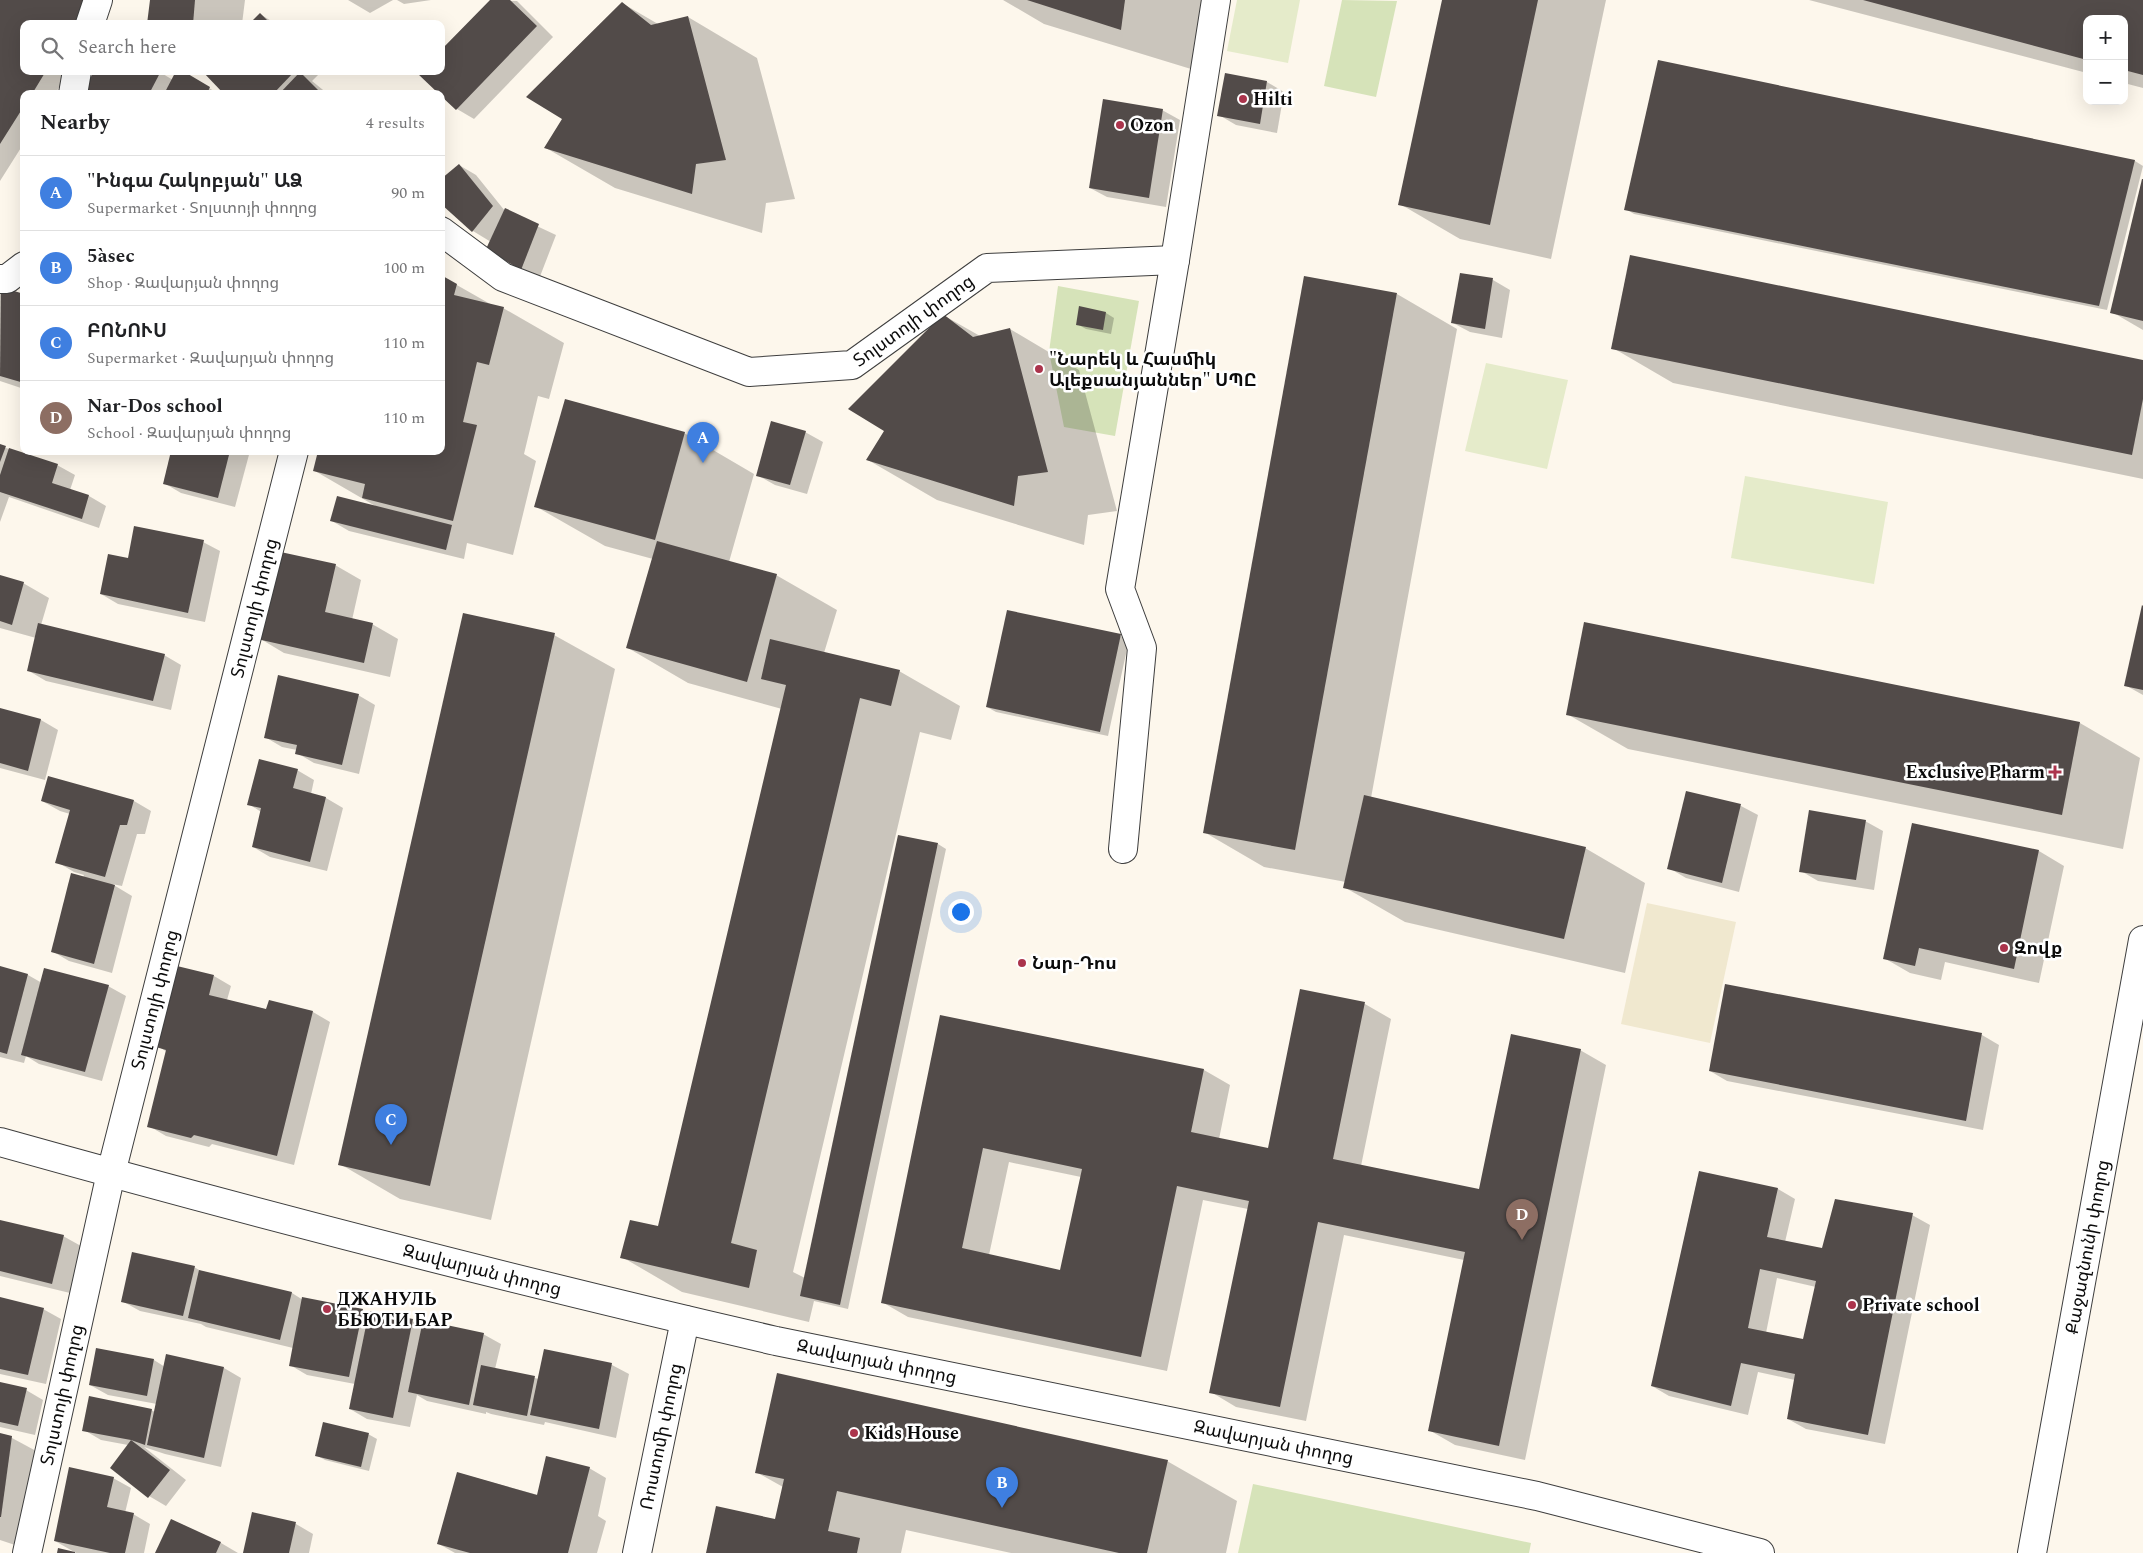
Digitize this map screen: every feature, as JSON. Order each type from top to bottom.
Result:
[{"type":"street","points":[[91,20],[98,0]]},
{"type":"street","points":[[1123,849],[1142,648],[1120,589],[1216,0]]},
{"type":"street","points":[[74,90],[77,75]]},
{"type":"street","name":"Տոլստոյի փողոց","points":[[445,234],[503,277],[749,372],[852,365],[987,268],[1175,260]]},
{"type":"street","points":[[0,279],[7,279],[20,269]]},
{"type":"street","name":"Տոլստոյի փողոց","points":[[27,1553],[111,1173],[293,455]]},
{"type":"street","name":"Քաջազնունի փողոց","points":[[2032,1553],[2143,940]]},
{"type":"street","name":"Զավարյան փողոց","points":[[0,1142],[453,1263],[685,1320],[786,1343],[1537,1496],[1760,1553]]},
{"type":"street","name":"Ռոստոմի փողոց","points":[[637,1553],[685,1320]]},
{"type":"shaded area","points":[[1647,903],[1736,922],[1710,1043],[1621,1024]]},
{"type":"green space","points":[[1237,0],[1300,0],[1288,63],[1227,51]]},
{"type":"green space","points":[[1342,0],[1397,1],[1376,97],[1324,86]]},
{"type":"green space","points":[[1058,286],[1139,301],[1115,436],[1064,427],[1049,352]]},
{"type":"green space","points":[[1486,363],[1568,380],[1547,469],[1465,451]]},
{"type":"green space","points":[[1745,476],[1888,502],[1874,584],[1731,558]]},
{"type":"green space","points":[[1253,1484],[1531,1543],[1529,1553],[1238,1553]]},
{"type":"building","points":[[0,0],[91,0],[78,20],[20,20],[20,75],[44,75],[34,90],[20,90],[20,112],[0,144]]},
{"type":"building","points":[[150,0],[195,0],[193,20],[148,20]]},
{"type":"building","points":[[490,0],[510,0],[537,26],[456,110],[445,100],[445,90],[435,90],[419,75],[445,75],[445,46]]},
{"type":"building","points":[[1027,0],[1125,0],[1121,30]]},
{"type":"building","points":[[1442,0],[1538,0],[1490,225],[1398,205]]},
{"type":"building","points":[[1863,0],[2143,0],[2143,75],[2128,71],[2128,15],[2083,15],[2083,59]]},
{"type":"building","points":[[622,2],[651,25],[688,16],[726,160],[696,164],[692,194],[544,148],[562,119],[526,97]]},
{"type":"building","points":[[260,13],[267,20],[253,20]]},
{"type":"building","points":[[1658,60],[2135,160],[2099,306],[1624,210]]},
{"type":"building","name":"Hilti","points":[[1225,73],[1267,81],[1260,124],[1217,116]]},
{"type":"building","points":[[92,75],[159,75],[151,90],[84,90]]},
{"type":"building","points":[[174,75],[190,75],[210,87],[209,90],[166,90]]},
{"type":"building","points":[[206,75],[291,75],[277,90],[220,90]]},
{"type":"building","points":[[297,75],[303,75],[318,90],[283,90]]},
{"type":"building","points":[[1103,99],[1163,109],[1149,198],[1089,188]]},
{"type":"building","points":[[459,164],[493,206],[472,232],[445,208],[445,176]]},
{"type":"building","points":[[2143,179],[2143,321],[2110,313]]},
{"type":"building","points":[[505,208],[539,224],[521,270],[486,249]]},
{"type":"building","points":[[1630,255],[2143,360],[2143,399],[2132,455],[1611,349]]},
{"type":"building","points":[[1460,273],[1493,278],[1485,329],[1451,323]]},
{"type":"building","points":[[1304,276],[1397,293],[1295,850],[1203,833]]},
{"type":"building","points":[[445,277],[457,284],[454,295],[504,307],[489,365],[477,362],[463,422],[477,425],[453,521],[362,498],[365,484],[313,471],[317,455],[445,455]]},
{"type":"building","points":[[1,287],[20,293],[20,382],[0,376]]},
{"type":"building","points":[[1079,306],[1106,312],[1103,330],[1076,325]]},
{"type":"building","points":[[943,314],[973,337],[1010,328],[1048,472],[1018,476],[1014,506],[866,460],[884,431],[848,409]]},
{"type":"building","points":[[565,399],[685,432],[655,540],[534,507]]},
{"type":"building","points":[[771,421],[806,431],[790,485],[756,476]]},
{"type":"building","points":[[0,444],[6,446],[0,462]]},
{"type":"building","points":[[9,448],[20,452],[20,455],[30,455],[58,464],[52,483],[89,495],[82,519],[0,492],[0,475]]},
{"type":"building","points":[[170,455],[229,455],[218,498],[163,484]]},
{"type":"building","points":[[337,496],[452,525],[446,550],[330,521]]},
{"type":"building","points":[[134,526],[204,540],[188,613],[100,594],[108,554],[128,558]]},
{"type":"building","points":[[657,541],[777,574],[747,682],[626,648]]},
{"type":"building","points":[[276,551],[336,564],[325,612],[373,623],[364,663],[257,639]]},
{"type":"building","points":[[0,575],[24,582],[12,625],[0,621]]},
{"type":"building","points":[[2143,606],[2143,690],[2124,686]]},
{"type":"building","points":[[1007,610],[1121,634],[1100,732],[986,707]]},
{"type":"building","points":[[463,613],[555,633],[430,1186],[338,1165]]},
{"type":"building","points":[[1584,622],[2080,722],[2062,815],[1566,715]]},
{"type":"building","points":[[38,623],[165,654],[153,701],[27,671]]},
{"type":"building","points":[[770,639],[900,670],[891,706],[860,698],[731,1243],[757,1250],[749,1288],[620,1258],[630,1220],[658,1226],[786,685],[761,679]]},
{"type":"building","points":[[278,675],[359,694],[342,765],[295,754],[297,745],[264,738]]},
{"type":"building","points":[[0,708],[41,719],[28,771],[0,763]]},
{"type":"building","points":[[259,759],[298,769],[293,788],[326,797],[310,862],[252,847],[261,808],[247,805]]},
{"type":"building","points":[[48,776],[134,800],[127,825],[120,825],[105,877],[55,863],[70,810],[41,801]]},
{"type":"building","points":[[1686,791],[1741,804],[1722,883],[1667,869]]},
{"type":"building","points":[[1364,795],[1586,847],[1564,939],[1343,888]]},
{"type":"building","points":[[1809,810],[1866,820],[1856,880],[1799,872]]},
{"type":"building","points":[[1912,823],[2039,850],[2014,969],[1919,948],[1915,966],[1883,959]]},
{"type":"building","points":[[898,835],[938,843],[840,1305],[800,1296]]},
{"type":"building","points":[[71,873],[115,885],[94,964],[51,952]]},
{"type":"building","points":[[0,966],[28,974],[7,1054],[0,1052]]},
{"type":"building","points":[[177,966],[214,975],[209,995],[266,1009],[269,1000],[313,1011],[277,1156],[194,1135],[191,1138],[147,1127],[166,1050],[156,1047]]},
{"type":"building","points":[[44,968],[109,985],[85,1072],[21,1055]]},
{"type":"building","points":[[1725,984],[1982,1033],[1966,1121],[1709,1071]]},
{"type":"building","points":[[1300,989],[1365,1002],[1333,1159],[1479,1189],[1511,1034],[1581,1049],[1499,1446],[1428,1431],[1465,1252],[1318,1222],[1280,1407],[1209,1393],[1249,1201],[1177,1186],[1141,1357],[881,1303],[940,1015],[1204,1069],[1191,1132],[1268,1148]],"holes":[[[983,1148],[1082,1169],[1060,1270],[962,1248]]]},
{"type":"building","name":"Private school","points":[[1699,1171],[1778,1188],[1767,1237],[1822,1248],[1835,1199],[1913,1213],[1868,1435],[1787,1419],[1795,1374],[1741,1363],[1731,1406],[1651,1386]],"holes":[[[1760,1269],[1816,1281],[1803,1339],[1748,1328]]]},
{"type":"building","points":[[0,1220],[64,1235],[52,1284],[0,1271]]},
{"type":"building","points":[[132,1252],[195,1266],[183,1316],[121,1302]]},
{"type":"building","points":[[199,1270],[292,1292],[280,1340],[188,1318]]},
{"type":"building","points":[[0,1297],[44,1308],[28,1375],[0,1369]]},
{"type":"building","points":[[302,1297],[363,1309],[349,1377],[289,1366]]},
{"type":"building","points":[[369,1311],[413,1319],[393,1418],[349,1409]]},
{"type":"building","points":[[423,1320],[484,1333],[469,1405],[408,1392]]},
{"type":"building","points":[[96,1348],[154,1359],[147,1396],[89,1385]]},
{"type":"building","points":[[544,1349],[612,1363],[599,1429],[530,1415]]},
{"type":"building","points":[[166,1354],[224,1367],[204,1458],[147,1445]]},
{"type":"building","points":[[481,1365],[535,1376],[527,1416],[473,1405]]},
{"type":"building","points":[[777,1373],[1168,1460],[1147,1553],[1119,1553],[837,1491],[828,1531],[860,1538],[857,1553],[706,1553],[716,1506],[775,1519],[784,1479],[755,1473]]},
{"type":"building","points":[[0,1382],[27,1388],[18,1426],[0,1422]]},
{"type":"building","points":[[89,1396],[152,1409],[145,1445],[131,1440],[82,1431]]},
{"type":"building","points":[[323,1422],[369,1433],[361,1467],[315,1456]]},
{"type":"building","points":[[0,1433],[12,1436],[1,1517],[0,1517]]},
{"type":"building","points":[[131,1440],[170,1470],[148,1498],[110,1468]]},
{"type":"building","points":[[546,1456],[590,1467],[568,1553],[470,1553],[437,1544],[457,1472],[537,1495]]},
{"type":"building","points":[[69,1467],[114,1477],[107,1507],[134,1513],[125,1553],[110,1553],[54,1541]]},
{"type":"building","points":[[252,1512],[296,1522],[289,1553],[243,1553]]},
{"type":"building","points":[[171,1519],[221,1542],[216,1553],[155,1553]]},
{"type":"building","points":[[58,1548],[75,1552],[75,1553],[57,1553]]},
{"type":"place","name":"Hilti","points":[[1243,99]]},
{"type":"place","name":"Ozon","points":[[1120,125]]},
{"type":"place","name":"\"Նարեկ և Հասմիկ Ալեքսանյաններ\" ՍՊԸ","points":[[1039,369]]},
{"type":"place","name":"\"Ինգա Հակոբյան\" ԱՁ","points":[[703,463]]},
{"type":"place","name":"Exclusive Pharm","points":[[2055,772]]},
{"type":"place","name":"Զովք","points":[[2004,948]]},
{"type":"place","name":"Նար-Դոս","points":[[1022,963]]},
{"type":"place","name":"ԲՈՆՈՒՍ","points":[[391,1145]]},
{"type":"place","name":"Nar-Dos school","points":[[1522,1240]]},
{"type":"place","name":"Private school","points":[[1852,1305]]},
{"type":"place","name":"ДЖАНУЛЬ БЬЮТИ БАР","points":[[327,1309]]},
{"type":"place","name":"Kids House","points":[[854,1433]]},
{"type":"place","name":"5àsec","points":[[1002,1508]]}]
